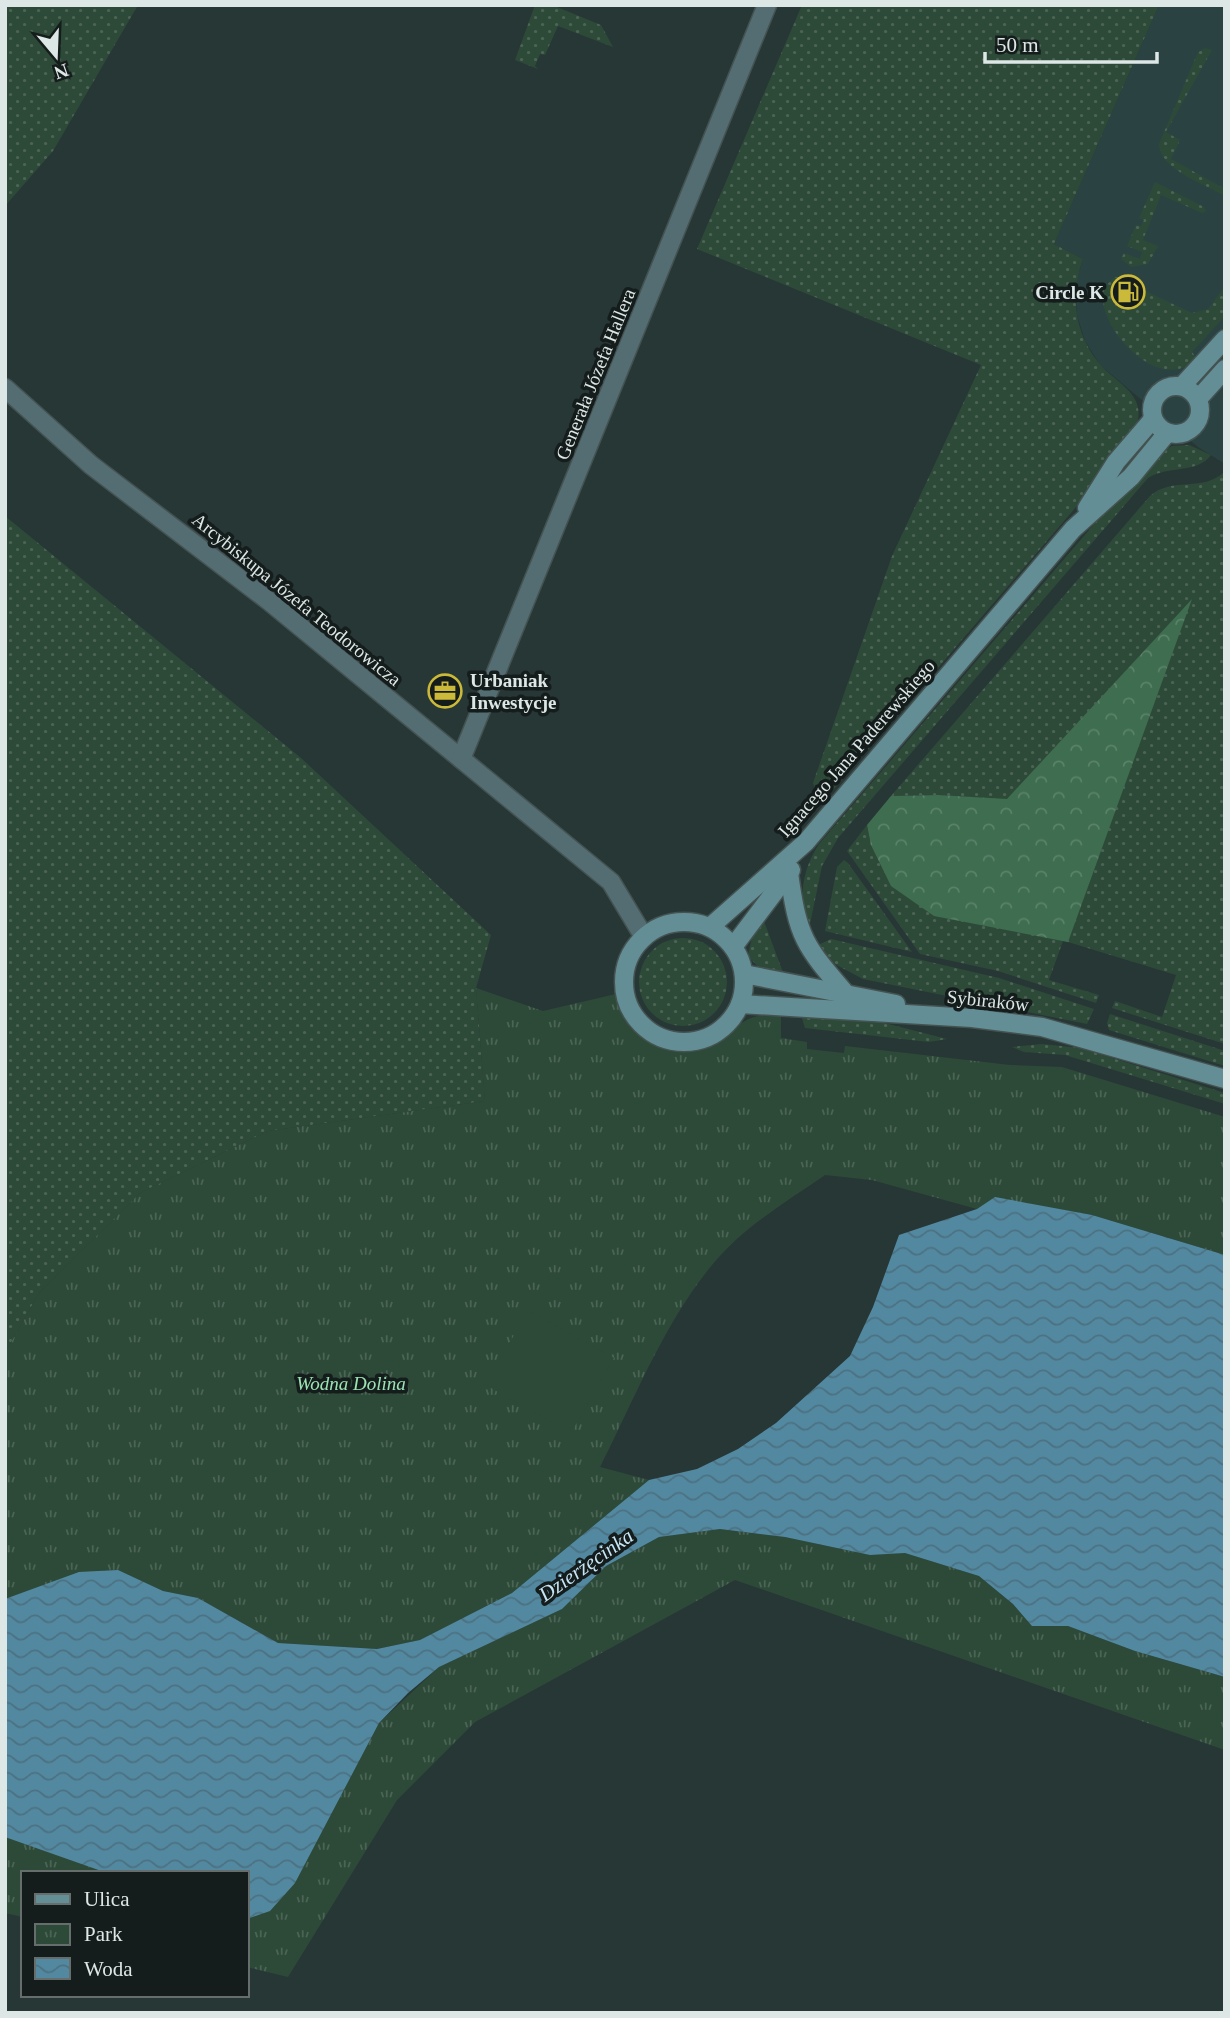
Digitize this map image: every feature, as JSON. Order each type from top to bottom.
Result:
[{"type":"street","name":"Generała Józefa Hallera","points":[[461,759],[767,5]]},
{"type":"street","name":"Ignacego Jana Paderewskiego","points":[[1073,529],[1116,462],[1153,419],[1152,407],[1157,396],[1168,387],[1182,386],[1225,339]]},
{"type":"street","points":[[1198,399],[1225,369]]},
{"type":"street","points":[[1153,419],[1167,433],[1181,435],[1194,428],[1200,415],[1198,399],[1182,386]]},
{"type":"street","name":"Arcybiskupa Józefa Teodorowicza","points":[[5,388],[91,465],[269,601],[611,882],[643,937]]},
{"type":"street","name":"Ignacego Jana Paderewskiego","points":[[710,927],[806,842],[1073,529],[1131,477],[1167,433]]},
{"type":"street","points":[[733,947],[789,873],[806,842]]},
{"type":"street","points":[[789,873],[800,935],[847,995]]},
{"type":"street","points":[[682,922],[710,927],[733,947],[744,974],[740,1004],[723,1027],[699,1040],[671,1040],[645,1027],[628,1004],[624,982],[628,961],[643,937],[668,924],[682,922]]},
{"type":"street","points":[[744,974],[972,1018]]},
{"type":"street","name":"Sybiraków","points":[[740,1004],[972,1018],[1042,1027],[1225,1079]]},
{"type":"shaded area","points":[[1159,5],[1225,5],[1225,464],[1198,447],[1100,365],[1085,341],[1077,315],[1075,285],[1083,259],[1054,244]]},
{"type":"green space","points":[[5,5],[138,5],[53,151],[5,206]]},
{"type":"green space","points":[[535,5],[552,5],[601,25],[613,47],[558,26],[545,55],[540,54],[535,66],[538,69],[515,60]]},
{"type":"green space","points":[[802,5],[1159,5],[1054,244],[1083,259],[1076,286],[1079,325],[1098,362],[1134,398],[1139,416],[1136,427],[1076,507],[821,804],[813,783],[892,556],[981,365],[697,249]]},
{"type":"green space","points":[[1205,48],[1212,50],[1166,132],[1180,140],[1171,159],[1225,189],[1225,196],[1175,169],[1161,153],[1159,144],[1198,52]]},
{"type":"green space","points":[[1155,182],[1204,207],[1206,211],[1202,213],[1161,195],[1143,240],[1158,246],[1148,264],[1131,267],[1121,259],[1124,253],[1140,259],[1142,252],[1127,246],[1136,225],[1141,226],[1144,220],[1139,218]]},
{"type":"green space","points":[[1115,277],[1124,278],[1115,299],[1129,306],[1139,288],[1192,313],[1208,309],[1225,286],[1225,316],[1192,352],[1197,359],[1182,368],[1166,369],[1149,364],[1120,338],[1110,322],[1104,304],[1103,288]]},
{"type":"green space","points":[[1189,445],[1211,455],[1198,465],[1148,478],[838,838],[822,866],[810,924],[806,927],[803,904],[805,874],[819,844],[1102,515],[1162,452],[1172,446]]},
{"type":"green space","points":[[1225,471],[1225,1044],[1112,1008],[1115,1001],[1162,1017],[1176,975],[1068,942],[1063,941],[1049,980],[1099,995],[1096,1003],[998,971],[920,954],[847,851],[867,825],[871,845],[934,916],[1190,601],[1007,800],[938,795],[891,796],[1150,496],[1168,487],[1217,478]]},
{"type":"green space","points":[[5,516],[301,758],[491,935],[476,988],[485,1101],[268,1131],[140,1193],[39,1293],[5,1353]]},
{"type":"green space","points":[[1192,599],[1068,942],[934,916],[891,886],[871,845],[867,825],[891,796],[938,795],[1007,799]]},
{"type":"green space","points":[[844,860],[912,952],[825,931],[837,867]]},
{"type":"green space","points":[[763,921],[784,975],[759,968],[748,956],[752,937]]},
{"type":"green space","points":[[683,938],[708,945],[720,957],[727,982],[720,1007],[708,1019],[683,1026],[658,1019],[646,1007],[639,982],[646,957],[658,945]]},
{"type":"green space","points":[[831,939],[999,978],[1094,1009],[1087,1024],[863,979],[831,962],[816,946]]},
{"type":"green space","name":"Wodna Dolina","points":[[476,988],[543,1011],[616,994],[621,1008],[639,1032],[650,1041],[677,1050],[708,1045],[747,1020],[781,1015],[781,1038],[807,1042],[807,1049],[844,1053],[845,1046],[1010,1065],[1062,1067],[1225,1117],[1225,1255],[1092,1215],[996,1198],[977,1209],[872,1180],[825,1175],[766,1216],[724,1251],[695,1288],[664,1337],[600,1467],[649,1480],[512,1593],[420,1640],[377,1649],[278,1643],[198,1598],[163,1591],[118,1570],[5,1599],[5,1353],[39,1293],[140,1193],[268,1131],[485,1101]]},
{"type":"green space","points":[[1110,1014],[1225,1051],[1225,1066],[1109,1030],[1107,1023]]},
{"type":"green space","points":[[801,1015],[869,1019],[947,1039],[929,1042],[805,1028]]},
{"type":"green space","points":[[1042,1044],[1080,1048],[1225,1093],[1225,1104],[1065,1055],[1024,1052],[1012,1047]]},
{"type":"green space","points":[[529,1311],[614,1358],[571,1433],[484,1384]]},
{"type":"green space","points":[[720,1529],[785,1537],[870,1555],[905,1553],[979,1576],[1013,1604],[1033,1626],[1068,1626],[1135,1651],[1225,1677],[1225,1750],[735,1580],[475,1722],[397,1800],[288,1977],[248,1967],[248,1918],[295,1883],[379,1723],[439,1667],[562,1609],[606,1566],[659,1537]]},
{"type":"green space","points":[[5,1837],[102,1871],[21,1871],[21,1917],[5,1913]]},
{"type":"water","name":"Dzierżęcinka","points":[[995,1197],[1092,1215],[1225,1255],[1225,1677],[1135,1651],[1068,1626],[1032,1626],[1013,1604],[979,1576],[905,1553],[870,1555],[785,1537],[720,1529],[659,1537],[606,1566],[562,1609],[439,1667],[408,1693],[379,1723],[295,1883],[270,1911],[248,1919],[248,1871],[101,1871],[5,1837],[5,1599],[79,1572],[118,1570],[163,1591],[198,1598],[278,1643],[377,1649],[420,1640],[512,1593],[649,1480],[697,1469],[738,1449],[776,1423],[850,1356],[873,1307],[899,1235],[977,1209]]},
{"type":"place","name":"Circle K","points":[[1128,292]]},
{"type":"place","name":"Urbaniak Inwestycje","points":[[445,691]]}]
